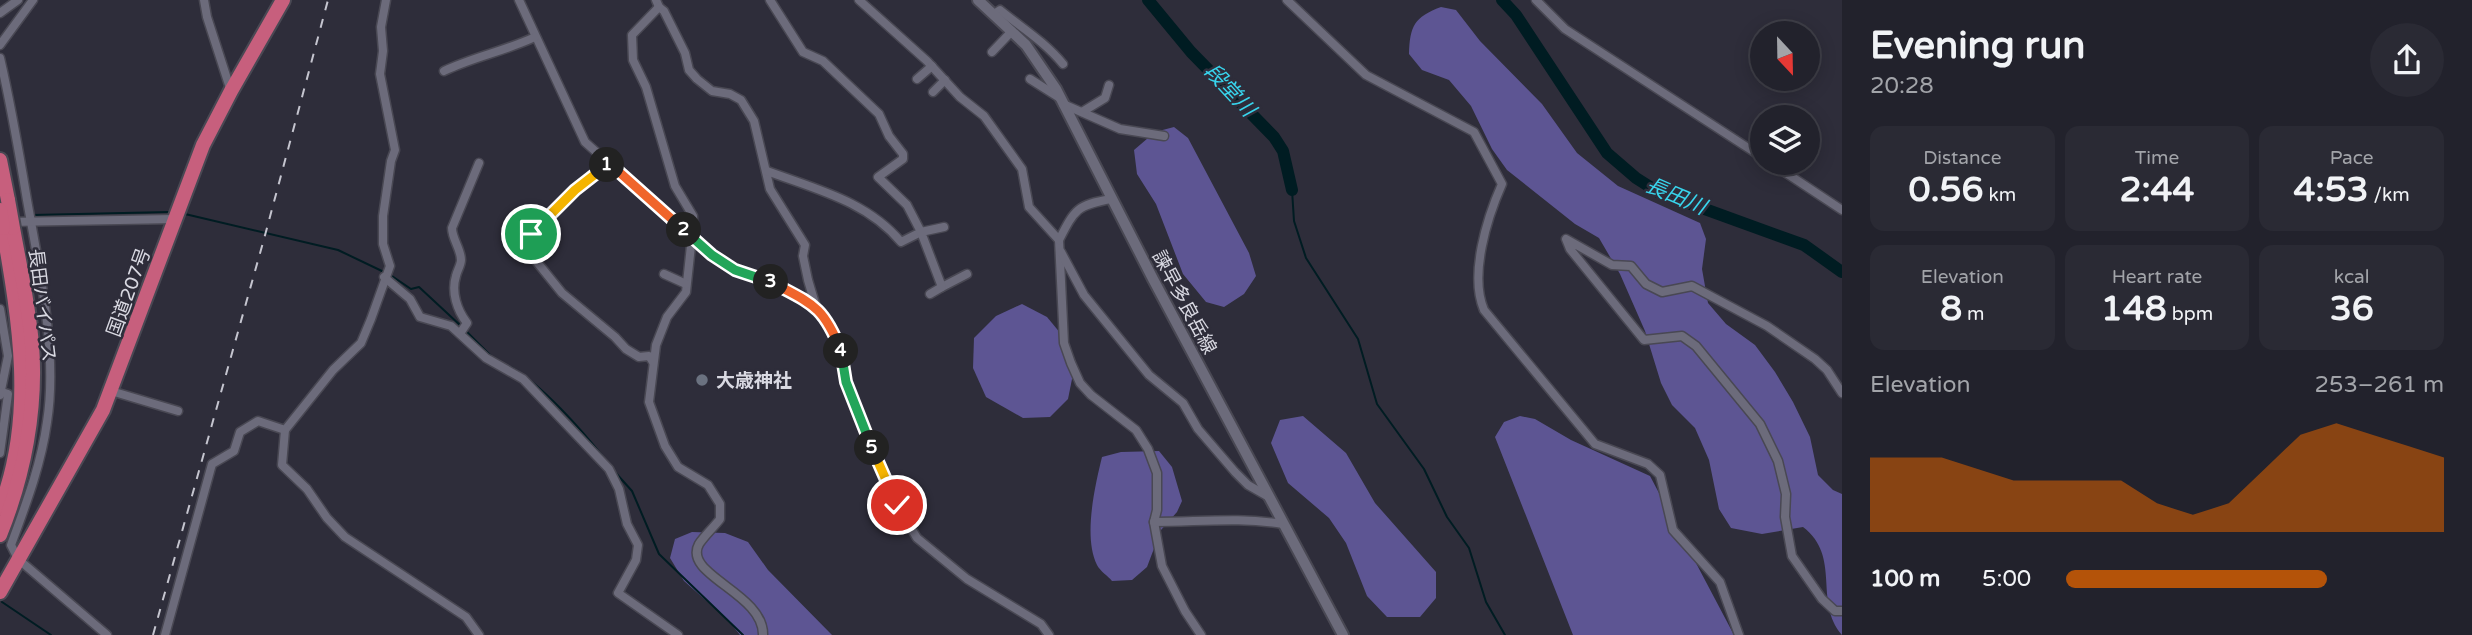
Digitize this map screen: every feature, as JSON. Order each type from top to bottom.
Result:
[{"type":"highway","name":"国道207号","points":[[0,592],[111,391],[203,145],[283,0]]},
{"type":"highway","name":"長田バイパス","points":[[0,160],[3,205],[22,345],[22,394],[17,443],[0,508]]},
{"type":"highway","name":"長田バイパス","points":[[0,535],[12,505],[25,453],[32,400],[32,346],[6,226]]},
{"type":"main road","name":"諫早多良岳線","points":[[978,0],[1012,31],[1042,66],[1343,635]]},
{"type":"street","points":[[0,13],[18,0]]},
{"type":"street","points":[[0,45],[33,0]]},
{"type":"street","points":[[204,0],[231,91]]},
{"type":"street","points":[[386,0],[381,27],[383,51],[380,74],[396,150],[391,161],[383,216],[385,274],[361,343],[333,370],[285,430],[282,465],[307,489],[327,518],[345,537],[466,617],[479,635]]},
{"type":"street","points":[[519,0],[586,142],[692,238],[735,270],[769,281],[816,307]]},
{"type":"street","points":[[770,0],[803,51],[823,61],[879,114],[903,159],[878,177],[907,205],[921,232],[942,287]]},
{"type":"street","points":[[859,0],[932,66],[960,97],[984,116],[1021,169],[1029,207],[1059,240]]},
{"type":"street","points":[[1287,0],[1366,75],[1474,132],[1502,184],[1487,218],[1477,293],[1484,310],[1595,444],[1648,464],[1660,475],[1673,530],[1720,582],[1739,635]]},
{"type":"street","points":[[1536,0],[1565,29],[1750,149]]},
{"type":"street","points":[[762,635],[763,624],[757,612],[731,589],[704,571],[696,555],[698,545],[720,519],[720,504],[708,485],[678,467],[665,446],[649,402],[653,362],[660,336],[667,317],[686,292],[693,216],[675,186],[646,87],[631,49],[632,35],[657,4],[664,11],[685,53],[689,70],[696,79],[712,91],[730,94],[741,100],[754,121],[770,189],[805,245],[803,256],[816,307],[831,326],[844,360],[846,382],[858,416],[897,505],[917,538],[967,579],[1041,624],[1049,635]]},
{"type":"street","points":[[994,14],[1000,10],[1026,32],[1046,43],[1063,64]]},
{"type":"street","points":[[992,52],[1012,31]]},
{"type":"street","points":[[444,71],[468,60],[509,50],[535,37]]},
{"type":"street","points":[[0,58],[4,91],[30,214],[46,317],[50,391],[48,420],[38,466],[10,545],[18,559],[107,635]]},
{"type":"street","points":[[917,79],[932,66]]},
{"type":"street","points":[[1030,79],[1062,101],[1120,129],[1164,136]]},
{"type":"street","points":[[933,92],[945,80]]},
{"type":"street","points":[[1083,112],[1105,98],[1110,85]]},
{"type":"street","points":[[479,163],[467,186],[452,228],[452,237],[461,261],[455,278],[455,292],[463,328],[486,358],[523,379],[609,469],[619,489],[627,524],[638,544],[636,560],[618,593],[678,635]]},
{"type":"street","points":[[609,163],[575,190],[531,234],[527,243],[528,251],[562,293],[626,349],[639,357],[649,356],[653,362]]},
{"type":"street","points":[[767,171],[814,186],[871,214],[885,223],[901,242],[921,232],[944,227]]},
{"type":"street","points":[[1789,175],[1842,210]]},
{"type":"street","points":[[1111,199],[1087,203],[1076,212],[1059,240],[1064,343],[1071,363],[1086,389],[1136,430],[1148,449],[1157,473],[1157,510],[1154,522],[1162,566],[1185,611],[1201,635]]},
{"type":"street","points":[[3,205],[30,214],[101,218],[176,215]]},
{"type":"street","points":[[6,226],[30,214]]},
{"type":"street","points":[[1842,393],[1827,370],[1815,359],[1767,326],[1692,286],[1662,292],[1646,284],[1631,266],[1612,265],[1566,239],[1570,249],[1644,340],[1682,336],[1696,346],[1760,424],[1778,461],[1786,494],[1785,517],[1792,556],[1822,599],[1835,611],[1842,611]]},
{"type":"street","points":[[1059,250],[1084,295],[1149,375],[1183,403],[1198,429],[1235,472],[1248,485],[1269,497]]},
{"type":"street","points":[[385,274],[410,299],[420,317],[463,328]]},
{"type":"street","points":[[664,274],[686,284]]},
{"type":"street","points":[[930,294],[967,274]]},
{"type":"street","points":[[0,309],[8,356],[1,393],[8,394],[0,453]]},
{"type":"street","points":[[111,391],[178,411]]},
{"type":"street","points":[[165,635],[212,464],[234,451],[240,432],[258,421],[285,430]]},
{"type":"street","points":[[1154,522],[1249,519],[1283,524]]},
{"type":"shaded area","points":[[1441,7],[1456,10],[1480,41],[1542,104],[1577,153],[1618,186],[1700,223],[1706,239],[1702,269],[1708,303],[1726,324],[1755,345],[1775,372],[1810,437],[1818,475],[1833,490],[1842,494],[1842,635],[1829,608],[1825,565],[1815,539],[1803,527],[1762,534],[1731,528],[1719,509],[1709,460],[1695,428],[1672,405],[1661,383],[1645,331],[1620,274],[1599,238],[1575,224],[1507,170],[1492,149],[1471,106],[1449,80],[1422,70],[1409,54],[1415,24]]},
{"type":"shaded area","points":[[1174,127],[1188,138],[1249,253],[1256,276],[1244,294],[1224,307],[1206,302],[1183,274],[1156,204],[1137,174],[1134,150],[1155,132]]},
{"type":"shaded area","points":[[1022,304],[1047,317],[1066,340],[1074,369],[1068,399],[1050,417],[1023,418],[986,397],[973,368],[974,338],[996,316]]},
{"type":"shaded area","points":[[1303,416],[1346,453],[1375,503],[1436,572],[1436,598],[1420,617],[1387,617],[1367,596],[1346,543],[1329,518],[1288,483],[1271,443],[1280,420]]},
{"type":"shaded area","points":[[1520,416],[1535,419],[1571,440],[1650,476],[1734,635],[1573,635],[1495,437],[1504,422]]},
{"type":"shaded area","points":[[1159,451],[1172,467],[1182,501],[1177,512],[1161,530],[1147,567],[1132,580],[1112,581],[1097,565],[1091,540],[1092,511],[1102,457],[1121,452]]},
{"type":"shaded area","points":[[692,532],[725,533],[748,542],[768,570],[832,635],[740,635],[728,620],[684,581],[670,558],[675,539]]},
{"type":"waterway","name":"段堂川","points":[[1148,0],[1191,52],[1274,137],[1283,151],[1292,190]]},
{"type":"waterway","name":"長田川","points":[[1502,0],[1516,15],[1607,153],[1636,178],[1658,192],[1804,245],[1842,272]]},
{"type":"waterway","points":[[1292,190],[1294,221],[1306,258],[1358,339],[1377,404],[1424,469],[1447,517],[1469,548],[1486,602],[1505,635]]},
{"type":"waterway","points":[[32,215],[169,212]]},
{"type":"waterway","points":[[185,214],[338,250],[384,272]]},
{"type":"waterway","points":[[389,274],[411,289],[419,287],[461,326]]},
{"type":"waterway","points":[[465,330],[491,356]]},
{"type":"waterway","points":[[511,367],[548,396],[604,458]]},
{"type":"waterway","points":[[614,471],[632,491],[659,554],[743,635]]},
{"type":"waterway","points":[[2,602],[51,635]]},
{"type":"railway","points":[[153,635],[328,0]]},
{"type":"place","name":"大歳神社","points":[[702,380]]},
{"type":"route","points":[[531,234],[575,190],[609,163],[712,255],[735,270],[769,281],[816,307],[831,326],[844,360],[846,382],[858,416],[897,505]]}]
